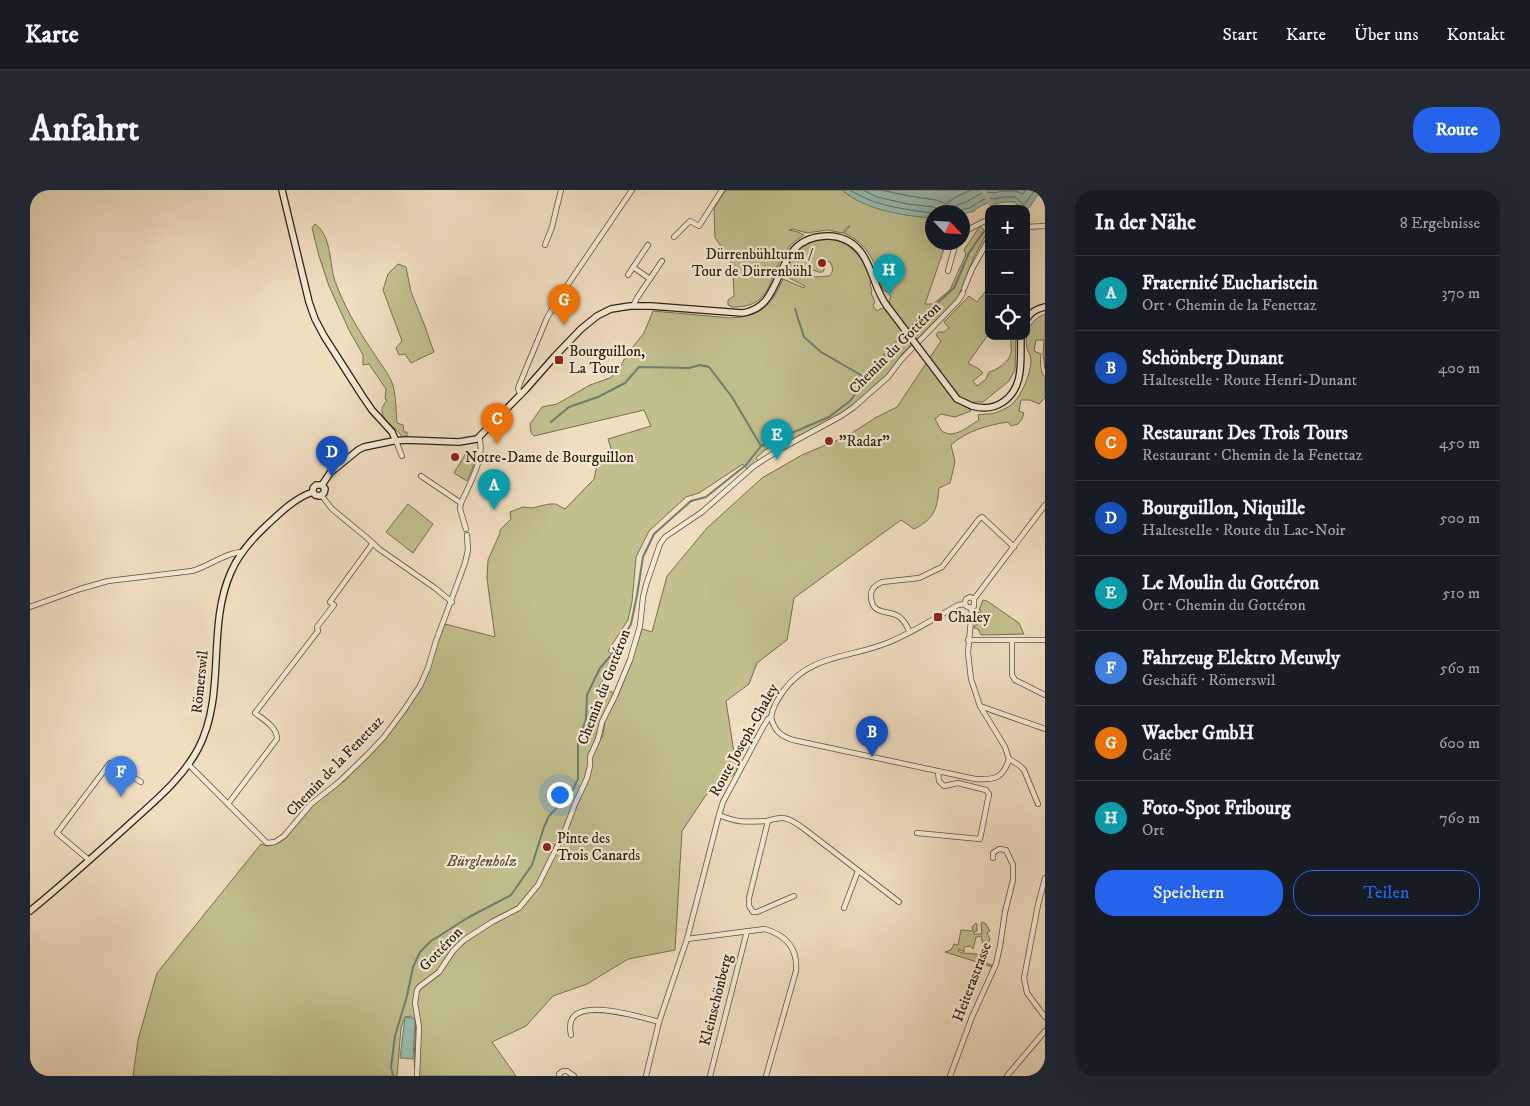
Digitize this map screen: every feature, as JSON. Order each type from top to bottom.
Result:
[{"type":"main road","points":[[282,190],[315,319],[368,404],[392,432],[396,440]]},
{"type":"main road","points":[[322,485],[330,473],[358,450],[366,446],[396,440],[459,442],[479,437],[521,395],[554,356],[590,321],[611,309],[633,306],[742,313],[758,307],[768,299],[786,259],[797,246],[818,236],[838,237],[850,242],[860,251],[866,259],[879,294],[958,399],[972,406],[982,408],[997,406],[1012,394],[1016,388],[1020,371],[1022,340]]},
{"type":"main road","points":[[1030,313],[1045,307]]},
{"type":"main road","points":[[322,485],[325,489],[324,493],[322,496],[316,496],[313,492],[314,486],[322,485]]},
{"type":"main road","name":"Römerswil","points":[[30,911],[90,860],[165,791],[188,764],[198,749],[210,719],[215,684],[220,608],[231,571],[242,552],[255,536],[297,499],[313,492]]},
{"type":"street","points":[[545,245],[552,227],[561,190]]},
{"type":"street","points":[[521,395],[518,389],[520,383],[547,318],[570,280],[632,190]]},
{"type":"street","points":[[674,237],[690,221],[699,226],[722,190]]},
{"type":"street","points":[[970,228],[985,221]]},
{"type":"street","points":[[1030,227],[1045,226]]},
{"type":"street","points":[[628,275],[648,245]]},
{"type":"street","name":"Chemin du Gottéron","points":[[560,843],[587,778],[590,757],[598,739],[602,722],[616,696],[635,646],[640,626],[643,597],[660,544],[665,537],[702,512],[754,466],[782,448],[841,416],[888,377],[901,360],[958,301],[972,269],[985,246]]},
{"type":"street","points":[[948,271],[954,250]]},
{"type":"street","points":[[633,306],[662,261]]},
{"type":"street","points":[[633,267],[650,279]]},
{"type":"street","points":[[421,476],[461,503],[478,462],[481,443],[479,437]]},
{"type":"street","points":[[396,440],[402,456]]},
{"type":"street","points":[[322,496],[332,509],[373,543],[452,602]]},
{"type":"street","name":"Chemin de la Fenettaz","points":[[188,764],[267,843],[275,842],[284,836],[311,804],[339,782],[384,737],[420,686],[452,602],[468,550],[460,509],[461,503]]},
{"type":"street","name":"Route Joseph-Chaley","points":[[1009,759],[1003,742],[980,706],[970,672],[968,640],[972,608],[975,604],[974,600],[1045,505]]},
{"type":"street","points":[[910,632],[899,616],[877,609],[872,605],[871,593],[877,584],[919,578],[942,567],[982,517],[1014,547]]},
{"type":"street","points":[[228,804],[277,739],[277,732],[255,713],[318,631],[317,627],[334,605],[330,602],[373,543]]},
{"type":"street","points":[[30,607],[80,589],[125,578],[192,571],[203,568],[230,554],[242,552]]},
{"type":"street","name":"Route Joseph-Chaley","points":[[687,939],[723,802],[768,719],[771,717],[772,708],[791,681],[808,667],[884,644],[959,605],[965,604],[965,600],[968,598],[974,600]]},
{"type":"street","points":[[965,604],[967,607],[972,608]]},
{"type":"street","points":[[968,640],[1045,640]]},
{"type":"street","points":[[1012,640],[1012,675],[1015,680],[1045,695]]},
{"type":"street","points":[[980,706],[1045,730]]},
{"type":"street","points":[[771,717],[778,733],[787,738],[975,778],[988,780],[1000,775],[1006,768],[1009,759],[1024,770],[1038,804]]},
{"type":"street","points":[[90,860],[57,834],[110,763],[141,782]]},
{"type":"street","points":[[917,833],[980,839],[989,794],[986,790],[958,783],[944,786],[939,781],[938,771]]},
{"type":"street","points":[[719,815],[733,821],[742,822],[789,819],[899,902]]},
{"type":"street","points":[[768,821],[749,898],[749,906],[753,912],[757,912],[794,896]]},
{"type":"street","name":"Gottéron","points":[[417,1076],[419,1027],[415,1003],[417,990],[439,972],[453,951],[464,940],[519,908],[525,902],[538,885],[560,843]]},
{"type":"street","name":"Heiterastrasse","points":[[950,1076],[972,1017],[996,964],[1000,946],[1013,880],[1013,865],[1006,850],[999,849],[993,853],[993,858]]},
{"type":"street","points":[[844,908],[858,870]]},
{"type":"street","points":[[1045,878],[1024,978],[1027,993],[1045,1018]]},
{"type":"street","name":"Kleinschönberg","points":[[687,939],[765,928],[785,938],[792,948],[796,966],[793,983],[766,1076]]},
{"type":"street","name":"Kleinschönberg","points":[[710,1076],[747,931]]},
{"type":"street","points":[[646,1076],[659,1022],[687,939]]},
{"type":"street","points":[[571,1035],[570,1022],[573,1017],[593,1010],[618,1011],[659,1022]]},
{"type":"street","points":[[1007,1076],[1045,1030]]},
{"type":"street","points":[[559,1076],[563,1071],[567,1071],[574,1076]]},
{"type":"green space","name":"Bürglenholz","points":[[726,190],[842,190],[848,195],[906,215],[925,217],[925,250],[944,250],[925,304],[933,304],[950,290],[966,254],[964,250],[970,250],[970,241],[980,226],[985,231],[985,237],[973,259],[957,300],[902,354],[888,374],[866,395],[839,415],[780,447],[778,443],[765,450],[756,458],[758,461],[747,469],[743,464],[699,493],[686,497],[649,531],[636,557],[632,602],[628,620],[608,651],[617,659],[610,666],[599,687],[613,694],[590,752],[593,753],[603,735],[605,719],[614,704],[631,663],[642,629],[652,632],[667,576],[707,528],[762,478],[802,455],[847,436],[875,418],[897,407],[941,341],[936,335],[938,332],[944,332],[949,328],[944,322],[969,296],[977,302],[985,292],[985,339],[968,363],[983,373],[973,381],[977,386],[986,379],[989,372],[999,367],[1008,359],[1011,353],[1011,340],[1016,340],[1015,370],[1009,381],[983,402],[971,404],[964,401],[963,406],[971,411],[955,417],[941,414],[935,419],[941,430],[945,433],[955,433],[979,420],[978,415],[998,412],[1015,401],[1028,378],[1031,365],[1026,342],[1026,340],[1030,340],[1030,326],[1035,320],[1045,314],[1045,369],[1044,340],[1036,340],[1034,351],[1041,354],[1041,369],[1045,377],[1045,398],[1039,404],[1030,400],[1021,400],[1019,411],[1024,413],[1018,424],[1011,426],[1008,422],[985,427],[970,432],[951,445],[955,462],[950,483],[939,488],[933,513],[921,525],[914,529],[901,520],[794,598],[787,640],[757,663],[749,684],[726,701],[737,772],[706,795],[682,831],[675,950],[628,959],[587,984],[553,996],[526,1026],[492,1042],[516,1076],[416,1076],[414,1060],[416,1020],[411,1016],[405,1017],[401,1028],[397,1076],[133,1076],[138,1040],[157,973],[261,844],[267,846],[286,838],[299,819],[312,805],[386,738],[420,689],[437,639],[445,624],[495,637],[487,579],[488,560],[500,530],[511,519],[510,512],[523,507],[532,508],[549,504],[556,504],[565,509],[594,479],[597,465],[609,460],[620,461],[626,457],[613,455],[608,439],[651,426],[644,410],[534,436],[531,433],[530,424],[542,407],[557,404],[590,385],[610,378],[619,370],[627,354],[644,333],[653,311],[731,318],[742,317],[751,315],[764,308],[774,296],[783,279],[804,288],[805,286],[787,277],[787,275],[798,272],[808,273],[816,277],[829,276],[832,271],[830,262],[821,261],[820,263],[825,267],[823,272],[800,268],[784,273],[795,253],[804,245],[815,240],[836,240],[854,251],[870,275],[871,293],[875,302],[873,306],[877,311],[882,308],[888,309],[891,307],[889,300],[891,297],[882,288],[874,263],[866,249],[844,233],[850,226],[843,233],[827,230],[807,233],[793,229],[789,230],[804,235],[784,253],[766,293],[753,303],[731,307],[728,305],[728,300],[734,296],[733,272],[730,258],[715,238],[714,208]]},
{"type":"green space","points":[[315,224],[324,235],[335,281],[347,309],[393,385],[397,423],[403,425],[407,436],[402,437],[387,422],[383,415],[382,408],[387,400],[385,399],[386,389],[369,364],[363,365],[363,355],[349,330],[329,286],[312,228]]},
{"type":"green space","points":[[398,264],[406,267],[411,292],[434,352],[411,363],[405,354],[399,355],[396,348],[402,341],[383,290],[388,274]]},
{"type":"green space","points":[[468,450],[478,455],[467,481],[454,473]]},
{"type":"green space","points":[[408,504],[433,524],[413,553],[386,532]]},
{"type":"green space","points":[[983,600],[1019,623],[1024,634],[981,635],[978,629],[974,628],[977,625],[978,619],[976,619],[978,612],[980,613],[981,610],[979,610]]},
{"type":"green space","points":[[983,922],[990,931],[987,933],[990,939],[988,945],[983,944],[981,936],[976,937],[973,949],[970,946],[964,947],[964,952],[959,949],[958,951],[962,953],[977,954],[981,960],[993,967],[945,952],[951,950],[954,944],[958,945],[961,930],[973,931],[972,927],[976,923],[977,931],[974,934],[982,934],[981,923]]},
{"type":"water","points":[[842,190],[1043,190],[1030,206],[1017,205],[1015,202],[987,203],[970,212],[970,205],[925,205],[925,217],[885,211],[862,203]]},
{"type":"water","points":[[405,1017],[415,1020],[413,1059],[400,1058]]},
{"type":"waterway","points":[[393,1076],[391,1067],[395,1036],[407,996],[413,967],[420,952],[431,941],[469,917],[511,895],[532,865],[549,816],[571,793],[578,779],[578,742],[586,719],[587,695],[600,668],[618,647],[631,624],[643,557],[654,534],[691,501],[706,497],[746,465],[761,446],[829,417],[850,401],[873,369],[903,334],[954,288],[969,253],[984,231]]},
{"type":"waterway","points":[[795,309],[804,337],[821,352],[866,378]]},
{"type":"waterway","points":[[551,422],[569,407],[598,397],[625,383],[639,367],[689,368],[700,365],[709,367],[732,397],[761,446]]},
{"type":"tunnel","points":[[983,190],[991,205]]},
{"type":"place","name":"Dürrenbühlturm / Tour de Dürrenbühl","points":[[822,263]]},
{"type":"place","name":"Foto-Spot Fribourg","points":[[889,295]]},
{"type":"place","name":"Waeber GmbH","points":[[564,325]]},
{"type":"place","name":"Bourguillon, La Tour","points":[[559,360]]},
{"type":"place","name":"\"Radar\"","points":[[829,441]]},
{"type":"place","name":"Restaurant Des Trois Tours","points":[[497,444]]},
{"type":"place","name":"Notre-Dame de Bourguillon","points":[[455,457]]},
{"type":"place","name":"Le Moulin du Gottéron","points":[[777,460]]},
{"type":"place","name":"Bourguillon, Niquille","points":[[332,477]]},
{"type":"place","name":"Fraternité Eucharistein","points":[[494,510]]},
{"type":"place","name":"Chaley","points":[[938,617]]},
{"type":"place","name":"Schönberg Dunant","points":[[872,757]]},
{"type":"place","name":"Fahrzeug Elektro Meuwly","points":[[121,797]]},
{"type":"place","name":"Pinte des Trois Canards","points":[[547,847]]}]
